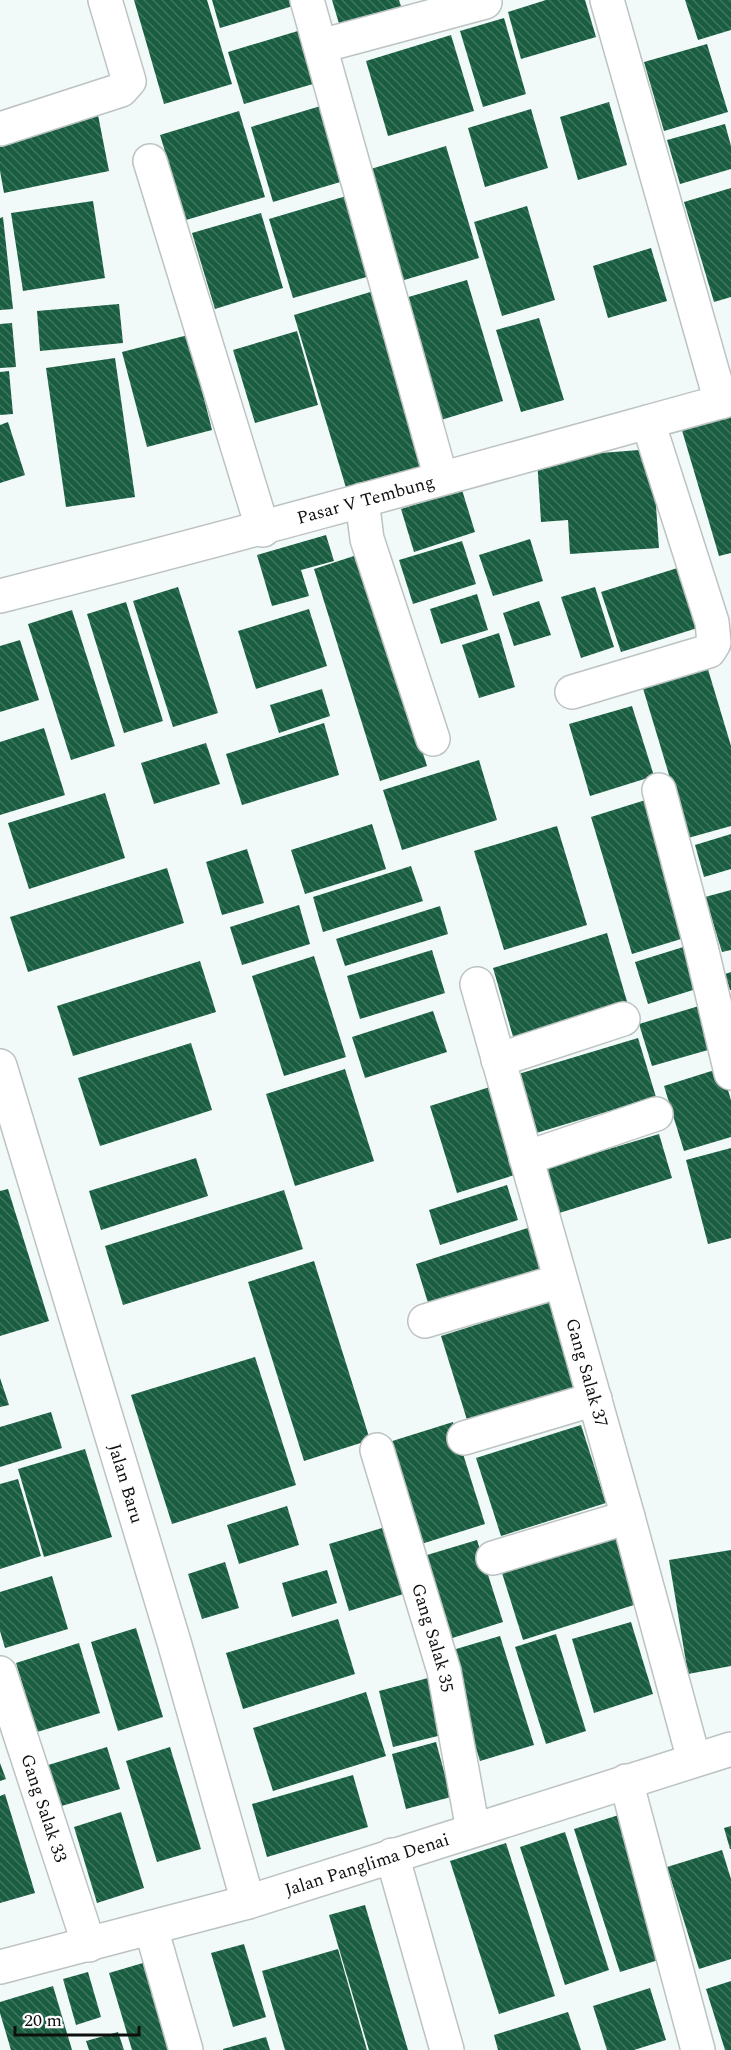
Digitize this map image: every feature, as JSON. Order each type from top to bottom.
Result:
[{"type":"street","points":[[0,129],[121,90],[129,81],[105,0]]},
{"type":"street","points":[[307,0],[441,478]]},
{"type":"street","points":[[607,0],[726,400]]},
{"type":"street","points":[[321,46],[484,2]]},
{"type":"street","points":[[150,161],[263,530]]},
{"type":"street","name":"Pasar V Tembung","points":[[0,596],[263,530],[362,500],[726,400]]},
{"type":"street","points":[[572,692],[709,651],[714,643],[712,622],[648,422]]},
{"type":"street","points":[[362,500],[367,539],[433,739]]},
{"type":"street","points":[[659,790],[701,947],[731,1073]]},
{"type":"street","name":"Gang Salak 37","points":[[477,984],[628,1517],[694,1760]]},
{"type":"street","points":[[498,1059],[623,1019]]},
{"type":"street","name":"Jalan Baru","points":[[0,1066],[171,1630],[248,1902]]},
{"type":"street","points":[[526,1158],[656,1114]]},
{"type":"street","points":[[425,1320],[560,1281]]},
{"type":"street","points":[[464,1438],[595,1399]]},
{"type":"street","name":"Gang Salak 35","points":[[376,1450],[444,1671],[472,1830]]},
{"type":"street","points":[[492,1558],[628,1517]]},
{"type":"street","name":"Gang Salak 33","points":[[0,1673],[90,1945]]},
{"type":"street","name":"Jalan Panglima Denai","points":[[0,1967],[248,1902],[626,1780],[731,1749]]},
{"type":"street","points":[[626,1780],[698,2050]]},
{"type":"street","points":[[392,1855],[447,2050]]},
{"type":"street","points":[[151,1928],[186,2050]]},
{"type":"building","points":[[134,0],[207,0],[232,84],[164,104]]},
{"type":"building","points":[[212,0],[303,0],[303,3],[220,28]]},
{"type":"building","points":[[332,0],[399,0],[402,9],[340,27]]},
{"type":"building","points":[[546,0],[585,0],[596,37],[521,59],[508,12]]},
{"type":"building","points":[[685,0],[731,0],[731,30],[698,40]]},
{"type":"building","points":[[504,18],[526,94],[483,107],[460,31]]},
{"type":"building","points":[[311,27],[327,80],[244,104],[228,52]]},
{"type":"building","points":[[451,35],[474,111],[388,136],[366,61]]},
{"type":"building","points":[[707,44],[728,112],[664,131],[644,62]]},
{"type":"building","points":[[609,102],[627,165],[578,180],[560,117]]},
{"type":"building","points":[[324,105],[347,180],[273,202],[251,127]]},
{"type":"building","points":[[531,109],[548,168],[485,187],[468,128]]},
{"type":"building","points":[[239,111],[265,197],[186,220],[160,135]]},
{"type":"building","points":[[98,115],[109,171],[4,193],[0,171],[0,135]]},
{"type":"building","points":[[725,124],[731,146],[731,169],[680,184],[667,140]]},
{"type":"building","points":[[446,146],[479,258],[394,283],[361,172]]},
{"type":"building","points":[[731,188],[731,297],[714,302],[684,202]]},
{"type":"building","points":[[353,194],[377,274],[293,298],[269,219]]},
{"type":"building","points":[[93,201],[105,278],[23,291],[11,213]]},
{"type":"building","points":[[527,206],[555,300],[502,316],[474,222]]},
{"type":"building","points":[[261,213],[283,288],[215,309],[192,233]]},
{"type":"building","points":[[3,217],[13,309],[0,310],[0,218]]},
{"type":"building","points":[[651,248],[667,301],[608,318],[593,266]]},
{"type":"building","points":[[467,280],[503,401],[441,420],[405,298]]},
{"type":"building","points":[[377,290],[430,466],[347,491],[294,315]]},
{"type":"building","points":[[119,304],[123,343],[40,351],[37,311]]},
{"type":"building","points":[[539,318],[564,400],[521,412],[496,330]]},
{"type":"building","points":[[12,323],[16,367],[0,368],[0,324]]},
{"type":"building","points":[[297,331],[318,405],[255,423],[233,350]]},
{"type":"building","points":[[188,335],[212,430],[147,447],[122,352]]},
{"type":"building","points":[[115,358],[135,497],[66,507],[46,368]]},
{"type":"building","points":[[9,371],[13,414],[0,415],[0,372]]},
{"type":"building","points":[[731,412],[731,553],[719,556],[681,427]]},
{"type":"building","points":[[8,422],[25,475],[0,483],[0,425]]},
{"type":"building","points":[[652,449],[659,548],[570,554],[568,520],[541,522],[537,458]]},
{"type":"building","points":[[462,490],[475,532],[414,552],[401,509]]},
{"type":"building","points":[[326,535],[334,561],[301,570],[309,596],[272,606],[257,555]]},
{"type":"building","points":[[530,539],[543,581],[493,596],[479,555]]},
{"type":"building","points":[[462,541],[476,584],[413,604],[399,560]]},
{"type":"building","points":[[360,554],[427,766],[380,781],[314,569]]},
{"type":"building","points":[[687,565],[707,625],[621,652],[601,592]]},
{"type":"building","points":[[178,587],[218,713],[173,727],[133,601]]},
{"type":"building","points":[[595,587],[614,647],[581,658],[561,597]]},
{"type":"building","points":[[477,594],[488,630],[441,644],[430,609]]},
{"type":"building","points":[[539,601],[551,635],[514,646],[503,613]]},
{"type":"building","points":[[126,602],[163,721],[124,733],[87,614]]},
{"type":"building","points":[[309,609],[327,666],[256,689],[238,631]]},
{"type":"building","points":[[72,610],[115,746],[71,760],[28,624]]},
{"type":"building","points":[[499,633],[515,687],[479,698],[462,645]]},
{"type":"building","points":[[20,640],[39,700],[0,712],[0,646]]},
{"type":"building","points":[[707,666],[731,746],[731,826],[688,838],[642,685]]},
{"type":"building","points":[[322,689],[330,716],[279,733],[270,705]]},
{"type":"building","points":[[632,706],[654,776],[590,796],[569,724]]},
{"type":"building","points":[[324,723],[339,775],[242,805],[226,754]]},
{"type":"building","points":[[44,728],[65,795],[0,815],[0,742]]},
{"type":"building","points":[[206,743],[220,784],[154,804],[141,763]]},
{"type":"building","points":[[479,760],[497,820],[402,850],[383,790]]},
{"type":"building","points":[[105,793],[125,858],[29,889],[8,823]]},
{"type":"building","points":[[652,798],[694,935],[632,954],[591,817]]},
{"type":"building","points":[[372,824],[386,869],[305,894],[291,850]]},
{"type":"building","points":[[557,826],[587,925],[504,950],[474,851]]},
{"type":"building","points":[[731,834],[731,869],[704,877],[695,845]]},
{"type":"building","points":[[247,849],[264,903],[222,915],[206,862]]},
{"type":"building","points":[[411,866],[423,901],[323,932],[313,897]]},
{"type":"building","points":[[167,868],[184,923],[28,972],[10,917]]},
{"type":"building","points":[[731,890],[731,950],[722,952],[705,897]]},
{"type":"building","points":[[299,905],[310,944],[242,965],[230,927]]},
{"type":"building","points":[[440,906],[448,934],[345,966],[336,939]]},
{"type":"building","points":[[607,933],[628,1005],[514,1040],[493,968]]},
{"type":"building","points":[[693,944],[706,986],[648,1004],[635,962]]},
{"type":"building","points":[[432,950],[445,993],[360,1019],[347,976]]},
{"type":"building","points":[[314,956],[346,1057],[284,1076],[252,976]]},
{"type":"building","points":[[200,961],[216,1012],[73,1056],[57,1006]]},
{"type":"building","points":[[731,972],[731,990],[730,990],[725,974]]},
{"type":"building","points":[[709,1003],[722,1046],[652,1066],[639,1024]]},
{"type":"building","points":[[433,1011],[447,1052],[365,1078],[352,1037]]},
{"type":"building","points":[[638,1038],[656,1097],[533,1134],[515,1075]]},
{"type":"building","points":[[191,1043],[212,1110],[100,1146],[78,1078]]},
{"type":"building","points":[[721,1068],[731,1100],[731,1137],[684,1151],[664,1086]]},
{"type":"building","points":[[345,1069],[374,1161],[295,1186],[266,1094]]},
{"type":"building","points":[[493,1086],[521,1173],[457,1193],[430,1106]]},
{"type":"building","points":[[659,1134],[672,1178],[556,1214],[542,1169]]},
{"type":"building","points":[[731,1148],[731,1238],[708,1244],[686,1160]]},
{"type":"building","points":[[196,1158],[208,1196],[101,1230],[89,1191]]},
{"type":"building","points":[[507,1185],[518,1220],[440,1245],[429,1210]]},
{"type":"building","points":[[8,1189],[49,1321],[0,1336],[0,1191]]},
{"type":"building","points":[[284,1190],[303,1249],[123,1305],[105,1246]]},
{"type":"building","points":[[534,1226],[547,1270],[429,1306],[416,1264]]},
{"type":"building","points":[[314,1261],[370,1440],[304,1461],[248,1282]]},
{"type":"building","points":[[554,1300],[581,1388],[468,1423],[441,1336]]},
{"type":"building","points":[[255,1357],[296,1485],[172,1524],[131,1395]]},
{"type":"building","points":[[0,1378],[9,1405],[0,1407]]},
{"type":"building","points":[[51,1412],[62,1448],[0,1467],[0,1427]]},
{"type":"building","points":[[453,1422],[485,1524],[418,1545],[386,1443]]},
{"type":"building","points":[[581,1425],[606,1503],[501,1536],[476,1458]]},
{"type":"building","points":[[85,1449],[112,1537],[44,1557],[18,1469]]},
{"type":"building","points":[[18,1479],[41,1556],[0,1569],[0,1484]]},
{"type":"building","points":[[287,1506],[299,1545],[239,1564],[227,1525]]},
{"type":"building","points":[[392,1525],[413,1591],[349,1611],[329,1544]]},
{"type":"building","points":[[616,1538],[637,1604],[523,1640],[502,1573]]},
{"type":"building","points":[[477,1540],[503,1622],[443,1641],[417,1558]]},
{"type":"building","points":[[731,1550],[731,1666],[688,1674],[669,1560]]},
{"type":"building","points":[[225,1562],[239,1608],[202,1619],[188,1574]]},
{"type":"building","points":[[327,1570],[337,1603],[292,1617],[282,1583]]},
{"type":"building","points":[[52,1576],[68,1629],[5,1648],[0,1631],[0,1592]]},
{"type":"building","points":[[338,1619],[355,1674],[243,1709],[226,1653]]},
{"type":"building","points":[[631,1622],[653,1694],[594,1713],[572,1639]]},
{"type":"building","points":[[136,1628],[163,1717],[118,1731],[91,1642]]},
{"type":"building","points":[[556,1634],[586,1731],[546,1744],[515,1647]]},
{"type":"building","points":[[500,1636],[534,1745],[480,1761],[446,1652]]},
{"type":"building","points":[[79,1643],[100,1713],[37,1732],[16,1663]]},
{"type":"building","points":[[428,1678],[442,1735],[393,1747],[379,1691]]},
{"type":"building","points":[[366,1692],[386,1756],[273,1791],[253,1728]]},
{"type":"building","points":[[436,1742],[451,1797],[406,1809],[392,1754]]},
{"type":"building","points":[[107,1747],[120,1789],[58,1807],[45,1766]]},
{"type":"building","points":[[170,1747],[201,1849],[157,1862],[126,1761]]},
{"type":"building","points":[[0,1763],[6,1779],[0,1781]]},
{"type":"building","points":[[353,1775],[368,1827],[267,1857],[252,1804]]},
{"type":"building","points":[[5,1794],[35,1893],[0,1903],[0,1796]]},
{"type":"building","points":[[121,1812],[144,1888],[97,1903],[74,1827]]},
{"type":"building","points":[[622,1814],[668,1957],[620,1972],[574,1829]]},
{"type":"building","points":[[731,1826],[731,1849],[730,1849],[724,1828]]},
{"type":"building","points":[[565,1832],[609,1970],[565,1985],[520,1847]]},
{"type":"building","points":[[506,1843],[555,1996],[499,2014],[450,1861]]},
{"type":"building","points":[[722,1850],[731,1879],[731,1959],[699,1969],[667,1867]]},
{"type":"building","points":[[365,1905],[408,2050],[369,2050],[329,1915]]},
{"type":"building","points":[[244,1944],[266,2017],[233,2027],[211,1953]]},
{"type":"building","points":[[338,1949],[367,2050],[285,2050],[262,1971]]},
{"type":"building","points":[[153,1960],[179,2050],[132,2050],[109,1973]]},
{"type":"building","points":[[88,1972],[101,2017],[76,2025],[63,1979]]},
{"type":"building","points":[[731,1981],[731,2050],[725,2050],[706,1989]]},
{"type":"building","points":[[53,1986],[72,2050],[11,2050],[0,2013],[0,2002]]},
{"type":"building","points":[[650,1988],[666,2040],[634,2050],[607,2050],[593,2006]]},
{"type":"building","points":[[568,2012],[581,2050],[498,2050],[494,2035]]},
{"type":"building","points":[[118,2032],[124,2050],[89,2050],[86,2041]]},
{"type":"building","points":[[266,2037],[270,2050],[223,2050],[223,2049]]}]
